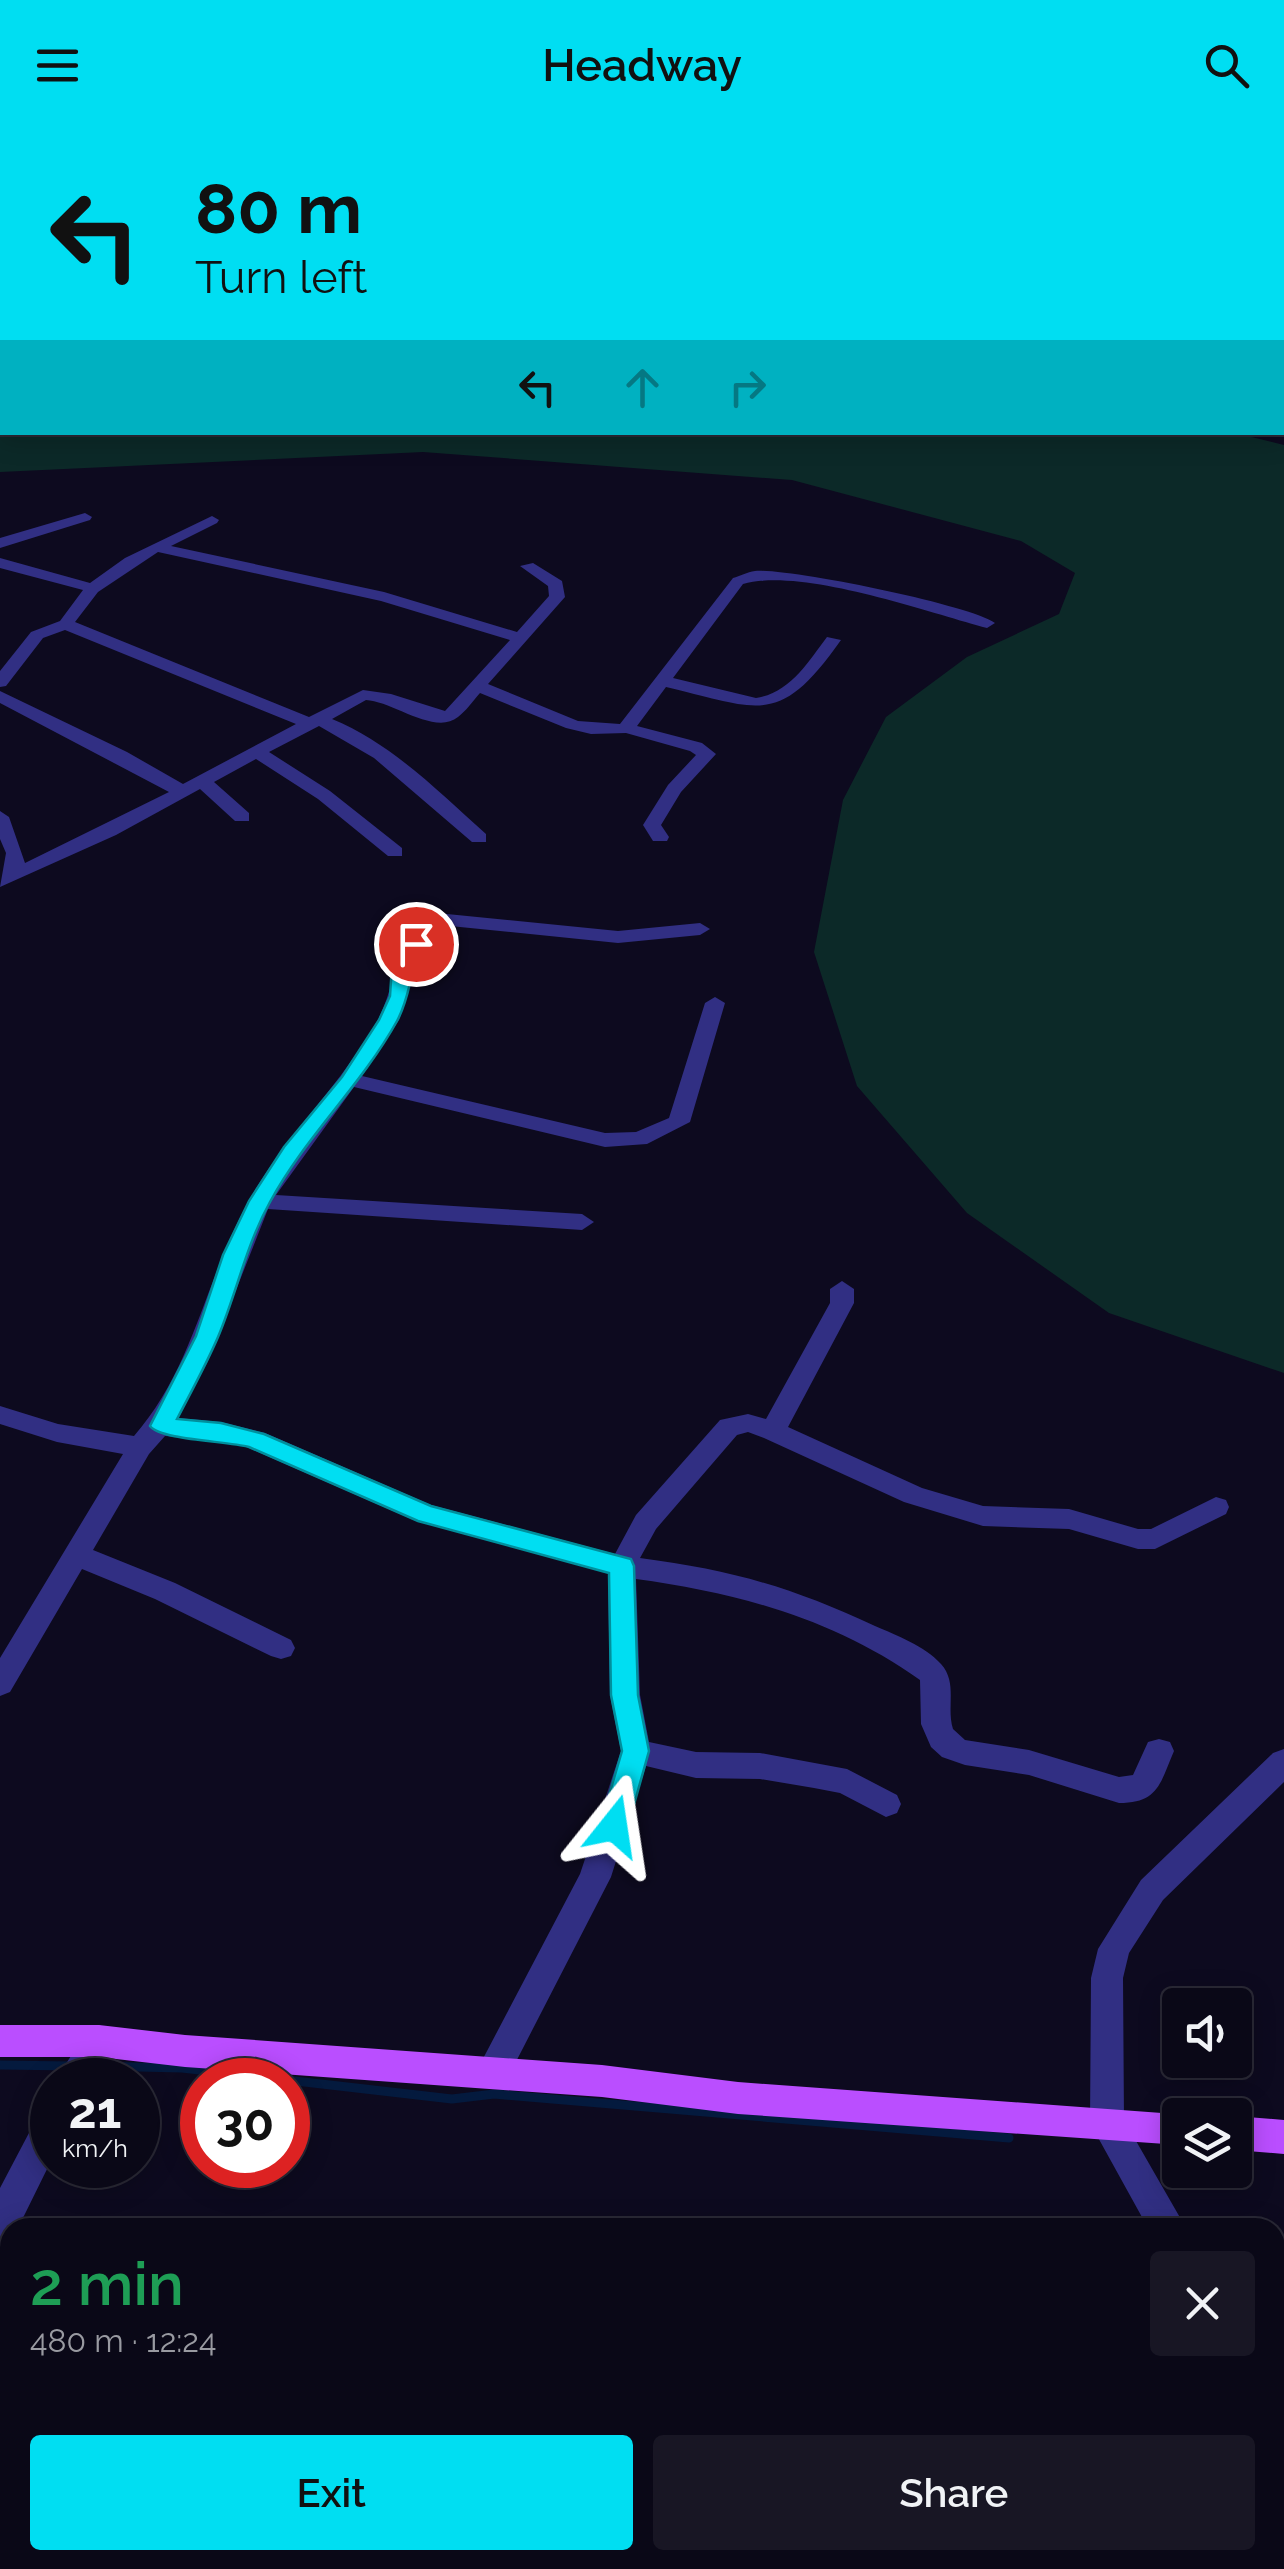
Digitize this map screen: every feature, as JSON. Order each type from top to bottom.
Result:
[{"type":"main road","points":[[0,2041],[99,2041],[185,2051],[493,2072],[738,2098],[1162,2127]]},
{"type":"main road","points":[[1252,2134],[1284,2136]]},
{"type":"street","points":[[0,543],[85,517]]},
{"type":"street","points":[[0,682],[37,635],[66,624],[93,588],[212,520]]},
{"type":"street","points":[[160,548],[384,597],[518,637]]},
{"type":"street","points":[[0,563],[93,588]]},
{"type":"street","points":[[8,876],[68,851],[370,694],[434,716],[450,716],[480,687],[558,590],[547,576],[528,566]]},
{"type":"street","points":[[626,728],[738,581],[754,573],[852,589],[987,623]]},
{"type":"street","points":[[66,624],[112,646],[340,728],[389,762],[480,838]]},
{"type":"street","points":[[664,681],[756,703],[771,703],[784,699],[833,640]]},
{"type":"street","points":[[480,687],[574,726],[608,732],[626,728],[696,747],[708,754],[684,777],[652,825],[660,837]]},
{"type":"street","points":[[0,696],[122,756],[183,792]]},
{"type":"street","points":[[258,753],[324,796],[395,852]]},
{"type":"street","points":[[203,782],[242,816]]},
{"type":"street","points":[[0,818],[15,853],[8,876]]},
{"type":"street","points":[[0,1684],[140,1447],[162,1426],[208,1336],[234,1255],[260,1201],[292,1152],[350,1080],[400,996],[401,966],[416,944],[432,928],[448,920],[618,937],[700,929]]},
{"type":"street","points":[[350,1080],[576,1136],[620,1142],[638,1139],[679,1122],[716,1003]]},
{"type":"street","points":[[260,1201],[582,1222]]},
{"type":"street","points":[[773,1431],[842,1303],[842,1289]]},
{"type":"street","points":[[0,1415],[57,1433],[140,1447]]},
{"type":"street","points":[[493,2072],[595,1877],[636,1751],[625,1695],[622,1566],[646,1522],[728,1427],[748,1423],[773,1431],[913,1496],[982,1516],[1069,1520],[1138,1539],[1155,1539],[1216,1507]]},
{"type":"street","points":[[162,1426],[221,1431],[256,1440],[426,1514],[481,1526],[546,1548],[622,1566],[716,1579],[795,1601],[898,1649],[931,1672],[938,1686],[933,1708],[940,1736],[964,1754],[1001,1756],[1119,1790],[1137,1790],[1144,1784],[1159,1751]]},
{"type":"street","points":[[75,1554],[165,1591],[280,1648]]},
{"type":"street","points":[[636,1751],[696,1766],[760,1766],[848,1782],[886,1804]]},
{"type":"street","points":[[1162,2218],[1107,2123],[1107,1978],[1114,1949],[1152,1890],[1284,1762]]},
{"type":"street","points":[[88,2058],[99,2041]]},
{"type":"street","points":[[4,2218],[30,2167]]},
{"type":"green space","points":[[0,435],[1243,435],[1284,445],[1284,1373],[1109,1313],[967,1213],[857,1086],[814,952],[843,800],[886,717],[967,657],[1059,614],[1075,573],[1021,541],[792,480],[423,452],[0,472]]},
{"type":"waterway","points":[[0,2065],[30,2065]]},
{"type":"waterway","points":[[160,2068],[452,2099],[494,2094],[1009,2138]]},
{"type":"route","points":[[416,944],[401,966],[400,996],[388,1020],[350,1080],[292,1152],[260,1201],[234,1255],[208,1336],[162,1426],[221,1431],[256,1440],[426,1514],[470,1522],[546,1548],[622,1566],[625,1695],[636,1751],[614,1826]]}]
